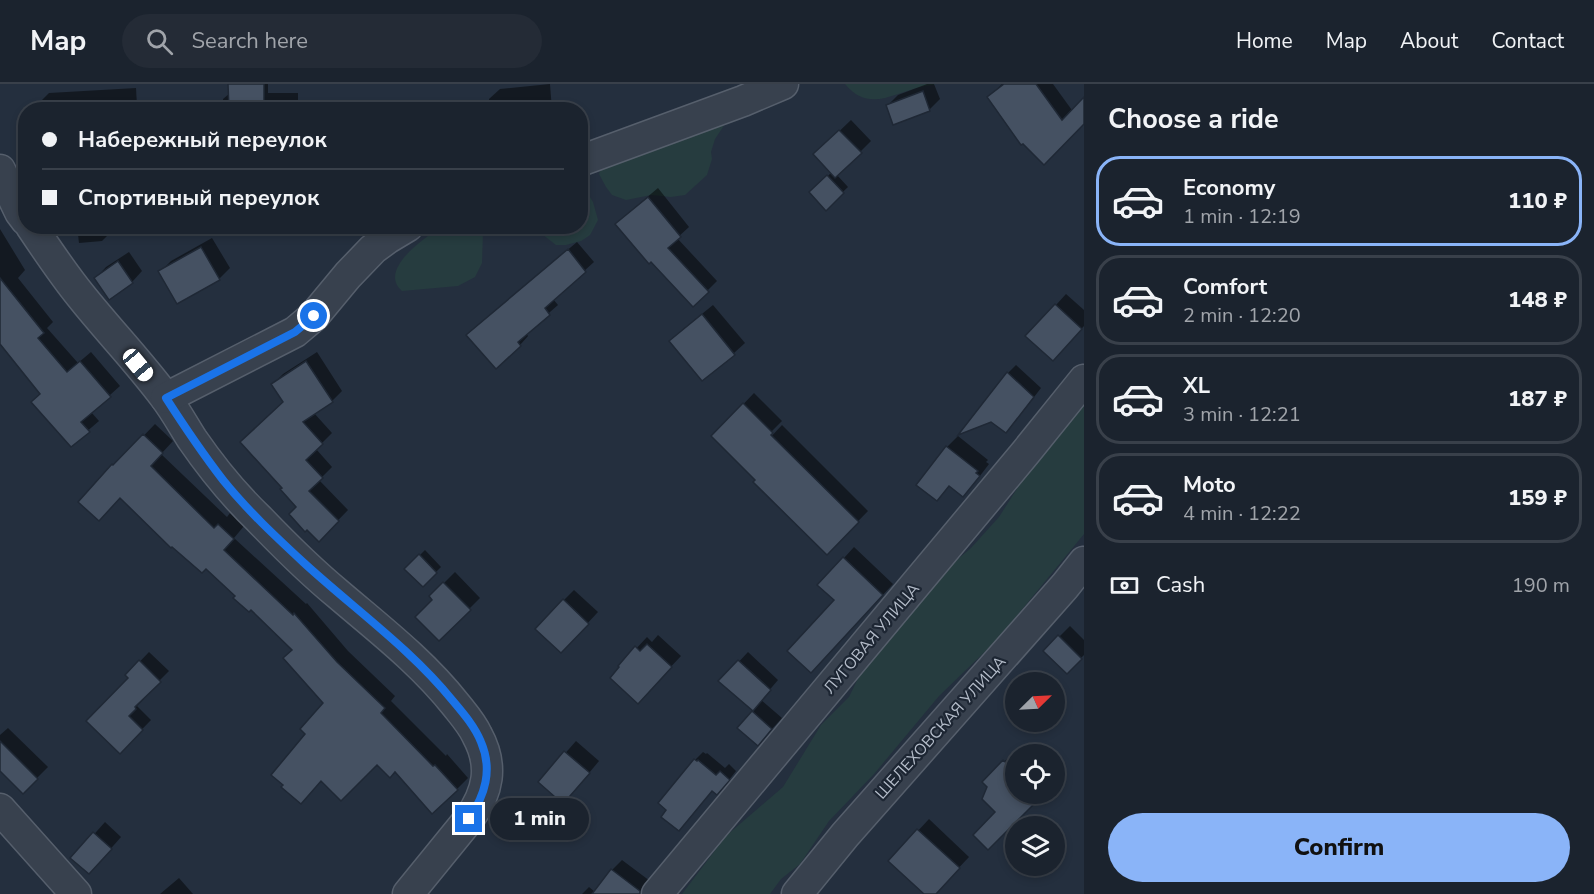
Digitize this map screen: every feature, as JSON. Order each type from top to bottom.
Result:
[{"type":"street","points":[[588,158],[783,84]]},
{"type":"street","points":[[0,170],[18,206]]},
{"type":"street","points":[[37,234],[80,294],[166,398],[193,440],[237,496],[302,562],[402,648],[441,686],[468,720],[482,744],[488,768],[484,794],[469,819],[408,894]]},
{"type":"street","points":[[166,398],[295,332],[314,316],[373,249],[393,234]]},
{"type":"street","name":"ЛУГОВАЯ УЛИЦА","points":[[657,894],[1084,380]]},
{"type":"street","name":"ШЕЛЕХОВСКАЯ УЛИЦА","points":[[797,894],[845,834],[1084,562]]},
{"type":"street","points":[[0,809],[76,894]]},
{"type":"green space","points":[[845,84],[936,84],[882,99],[872,99],[863,98],[854,93]]},
{"type":"green space","points":[[725,118],[725,124],[715,139],[707,175],[685,195],[671,197],[651,195],[626,200],[612,195],[599,174],[604,162]]},
{"type":"green space","points":[[588,194],[593,202],[598,220],[590,235],[581,241],[556,245],[542,234],[588,234]]},
{"type":"green space","points":[[431,234],[483,234],[482,263],[475,277],[458,286],[402,291],[396,283],[395,273],[407,254]]},
{"type":"green space","points":[[1084,404],[1084,534],[997,640],[939,696],[874,774],[829,821],[800,864],[781,879],[770,894],[682,894],[726,836],[783,787],[821,725],[849,697],[865,664],[952,564],[971,548],[999,517],[1029,470]]},
{"type":"building","points":[[228,84],[264,84],[264,102],[229,102]]},
{"type":"building","points":[[1004,84],[1036,84],[1062,120],[1084,97],[1084,124],[1044,165],[1023,144],[1021,145],[987,97]]},
{"type":"building","points":[[923,91],[930,111],[893,125],[886,105]]},
{"type":"building","points":[[839,130],[862,153],[835,178],[813,154]]},
{"type":"building","points":[[827,175],[844,193],[826,211],[809,192]]},
{"type":"building","points":[[648,197],[681,237],[668,248],[709,292],[693,307],[651,262],[649,264],[615,224]]},
{"type":"building","points":[[201,247],[220,280],[177,304],[158,271]]},
{"type":"building","points":[[568,249],[586,272],[545,308],[550,315],[518,342],[521,346],[496,369],[466,335]]},
{"type":"building","points":[[118,261],[133,283],[109,300],[94,278]]},
{"type":"building","points":[[0,278],[44,333],[38,338],[67,372],[80,361],[111,397],[81,422],[90,432],[71,447],[31,402],[40,394],[0,344]]},
{"type":"building","points":[[1055,304],[1082,329],[1053,361],[1025,336]]},
{"type":"building","points":[[702,314],[735,355],[702,381],[669,341]]},
{"type":"building","points":[[306,361],[333,402],[303,422],[323,444],[306,460],[323,478],[309,491],[339,521],[319,542],[307,530],[305,532],[289,514],[296,507],[240,442],[283,402],[271,384]]},
{"type":"building","points":[[1007,372],[1034,397],[1006,433],[991,422],[958,435]]},
{"type":"building","points":[[743,403],[773,433],[771,435],[859,522],[827,555],[753,482],[755,480],[711,436]]},
{"type":"building","points":[[143,434],[163,453],[151,466],[214,528],[218,524],[234,539],[224,550],[293,615],[294,613],[337,662],[385,708],[381,713],[458,790],[432,814],[395,772],[390,778],[377,765],[341,801],[321,781],[301,804],[271,775],[305,734],[300,729],[323,703],[283,658],[292,650],[251,610],[249,612],[233,598],[235,596],[206,569],[202,573],[171,548],[120,498],[99,521],[78,502]]},
{"type":"building","points":[[946,446],[978,471],[976,473],[980,476],[963,497],[949,486],[937,501],[916,485]]},
{"type":"building","points":[[419,554],[437,573],[423,587],[404,569]]},
{"type":"building","points":[[843,557],[883,595],[811,673],[787,651],[834,600],[817,585]]},
{"type":"building","points":[[443,582],[471,610],[439,641],[415,617],[432,600],[429,596]]},
{"type":"building","points":[[563,599],[589,624],[561,653],[535,629]]},
{"type":"building","points":[[1058,635],[1082,659],[1067,674],[1043,651]]},
{"type":"building","points":[[647,644],[672,667],[638,704],[610,678],[635,646],[640,651]]},
{"type":"building","points":[[139,660],[161,682],[129,716],[143,730],[120,754],[86,721],[128,678],[125,675]]},
{"type":"building","points":[[738,660],[771,690],[753,711],[718,681]]},
{"type":"building","points":[[752,711],[772,729],[758,746],[737,728]]},
{"type":"building","points":[[0,741],[38,779],[23,794],[0,771]]},
{"type":"building","points":[[564,751],[590,773],[563,804],[538,782]]},
{"type":"building","points":[[694,759],[716,775],[720,771],[730,780],[717,795],[712,791],[679,831],[661,817],[666,810],[658,803]]},
{"type":"building","points":[[1003,760],[1005,762],[1005,804],[1034,804],[1022,816],[1005,816],[1005,833],[988,850],[973,835],[995,812],[982,799],[987,787],[982,782]]},
{"type":"building","points":[[917,829],[960,868],[936,894],[924,894],[888,861]]},
{"type":"building","points":[[93,832],[112,849],[89,874],[70,858]]},
{"type":"building","points":[[611,869],[640,891],[640,894],[592,894]]},
{"type":"route","points":[[314,316],[295,332],[166,398],[193,440],[223,480],[257,518],[336,593],[402,648],[441,686],[468,720],[482,744],[488,768],[484,794],[469,819]]}]
